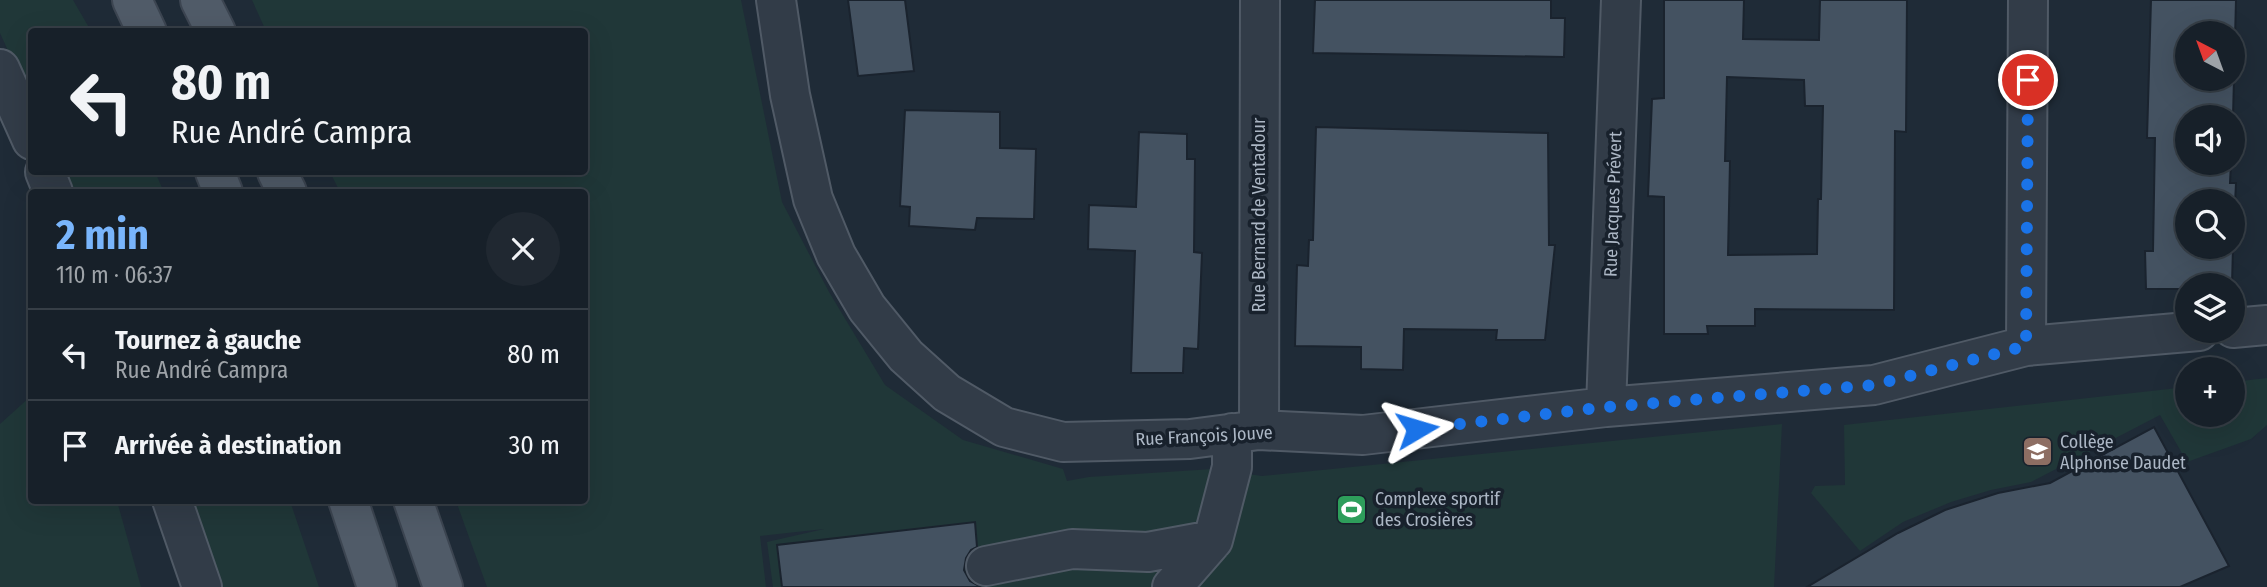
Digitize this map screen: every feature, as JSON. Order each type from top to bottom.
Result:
[{"type":"main road","points":[[131,0],[146,28]]},
{"type":"main road","points":[[200,0],[214,28]]},
{"type":"main road","points":[[349,504],[377,587]]},
{"type":"main road","points":[[414,504],[443,587]]},
{"type":"street","name":"Rue François Jouve","points":[[776,0],[790,95],[813,199],[836,256],[867,308],[906,356],[947,393],[1004,427],[1063,442],[1190,439],[1245,432],[1363,435],[1606,407],[1874,385],[2026,346],[2175,333]]},
{"type":"street","name":"Rue Bernard de Ventadour","points":[[1213,540],[1245,432],[1260,0]]},
{"type":"street","name":"Rue Jacques Prévert","points":[[1606,407],[1621,0]]},
{"type":"street","points":[[2026,346],[2028,0]]},
{"type":"street","points":[[0,69],[28,131]]},
{"type":"street","points":[[2245,327],[2267,325]]},
{"type":"street","points":[[173,504],[202,587]]},
{"type":"street","points":[[986,566],[1072,549],[1148,552],[1213,540]]},
{"type":"street","points":[[1172,587],[1213,540]]},
{"type":"green space","points":[[0,0],[73,0],[89,28],[28,28],[28,95],[0,33]]},
{"type":"green space","points":[[252,0],[741,0],[782,202],[829,292],[885,385],[963,440],[1063,469],[1067,481],[1089,477],[1213,469],[1262,476],[1782,424],[1774,587],[773,587],[767,542],[824,529],[760,536],[766,587],[487,587],[457,504],[588,504],[588,189],[338,189],[332,175],[588,175],[588,28],[265,28]]},
{"type":"green space","points":[[63,175],[156,175],[163,189],[70,189]]},
{"type":"green space","points":[[2267,378],[2267,425],[2251,439],[2187,462],[2160,415],[2031,482],[1951,502],[1903,522],[1860,551],[1811,493],[1815,486],[1845,485],[1844,425],[2175,388],[2175,427],[2245,427],[2245,381]]},
{"type":"green space","points":[[28,399],[28,504],[118,504],[141,587],[0,587],[0,424]]},
{"type":"green space","points":[[189,504],[291,504],[319,587],[217,587]]},
{"type":"building","points":[[848,0],[905,0],[914,71],[858,76]]},
{"type":"building","points":[[1315,0],[1551,0],[1551,18],[1565,18],[1564,57],[1313,53]]},
{"type":"building","points":[[1664,0],[1744,0],[1743,39],[1819,40],[1820,0],[1907,0],[1906,132],[1895,131],[1894,310],[1755,309],[1755,326],[1707,326],[1708,334],[1664,334],[1664,197],[1648,196],[1652,99],[1664,98]],"holes":[[[1727,77],[1804,80],[1805,106],[1823,106],[1817,254],[1728,255],[1730,161],[1725,161]]]},
{"type":"building","points":[[2151,0],[2236,0],[2235,21],[2175,21],[2175,91],[2234,91],[2233,105],[2175,105],[2175,175],[2230,175],[2230,183],[2236,183],[2236,189],[2175,189],[2175,259],[2233,259],[2232,273],[2175,273],[2175,289],[2146,289],[2145,251],[2153,251],[2155,138],[2147,138]]},
{"type":"building","points":[[905,110],[1000,112],[1000,148],[1036,149],[1034,219],[977,218],[975,230],[909,226],[910,207],[900,206]]},
{"type":"building","points":[[1316,127],[1548,133],[1549,245],[1555,245],[1545,340],[1496,340],[1497,330],[1404,329],[1403,370],[1361,369],[1361,347],[1295,346],[1297,265],[1308,266],[1309,240],[1313,240]]},
{"type":"building","points":[[1139,132],[1187,134],[1187,159],[1195,159],[1194,252],[1202,253],[1198,349],[1184,348],[1183,373],[1131,373],[1135,251],[1088,249],[1089,205],[1136,207]]},
{"type":"building","points":[[2154,427],[2229,566],[2180,587],[1807,587],[1898,533],[1945,510],[1998,493],[2050,483]]},
{"type":"building","points":[[975,522],[977,547],[971,550],[966,558],[964,570],[970,581],[981,587],[782,587],[777,545]]},
{"type":"place","name":"Collège Alphonse Daudet","points":[[2037,452]]},
{"type":"place","name":"Complexe sportif des Crosières","points":[[1352,509]]},
{"type":"route","points":[[1417,429],[1606,407],[1874,385],[2026,346],[2028,80]]}]
